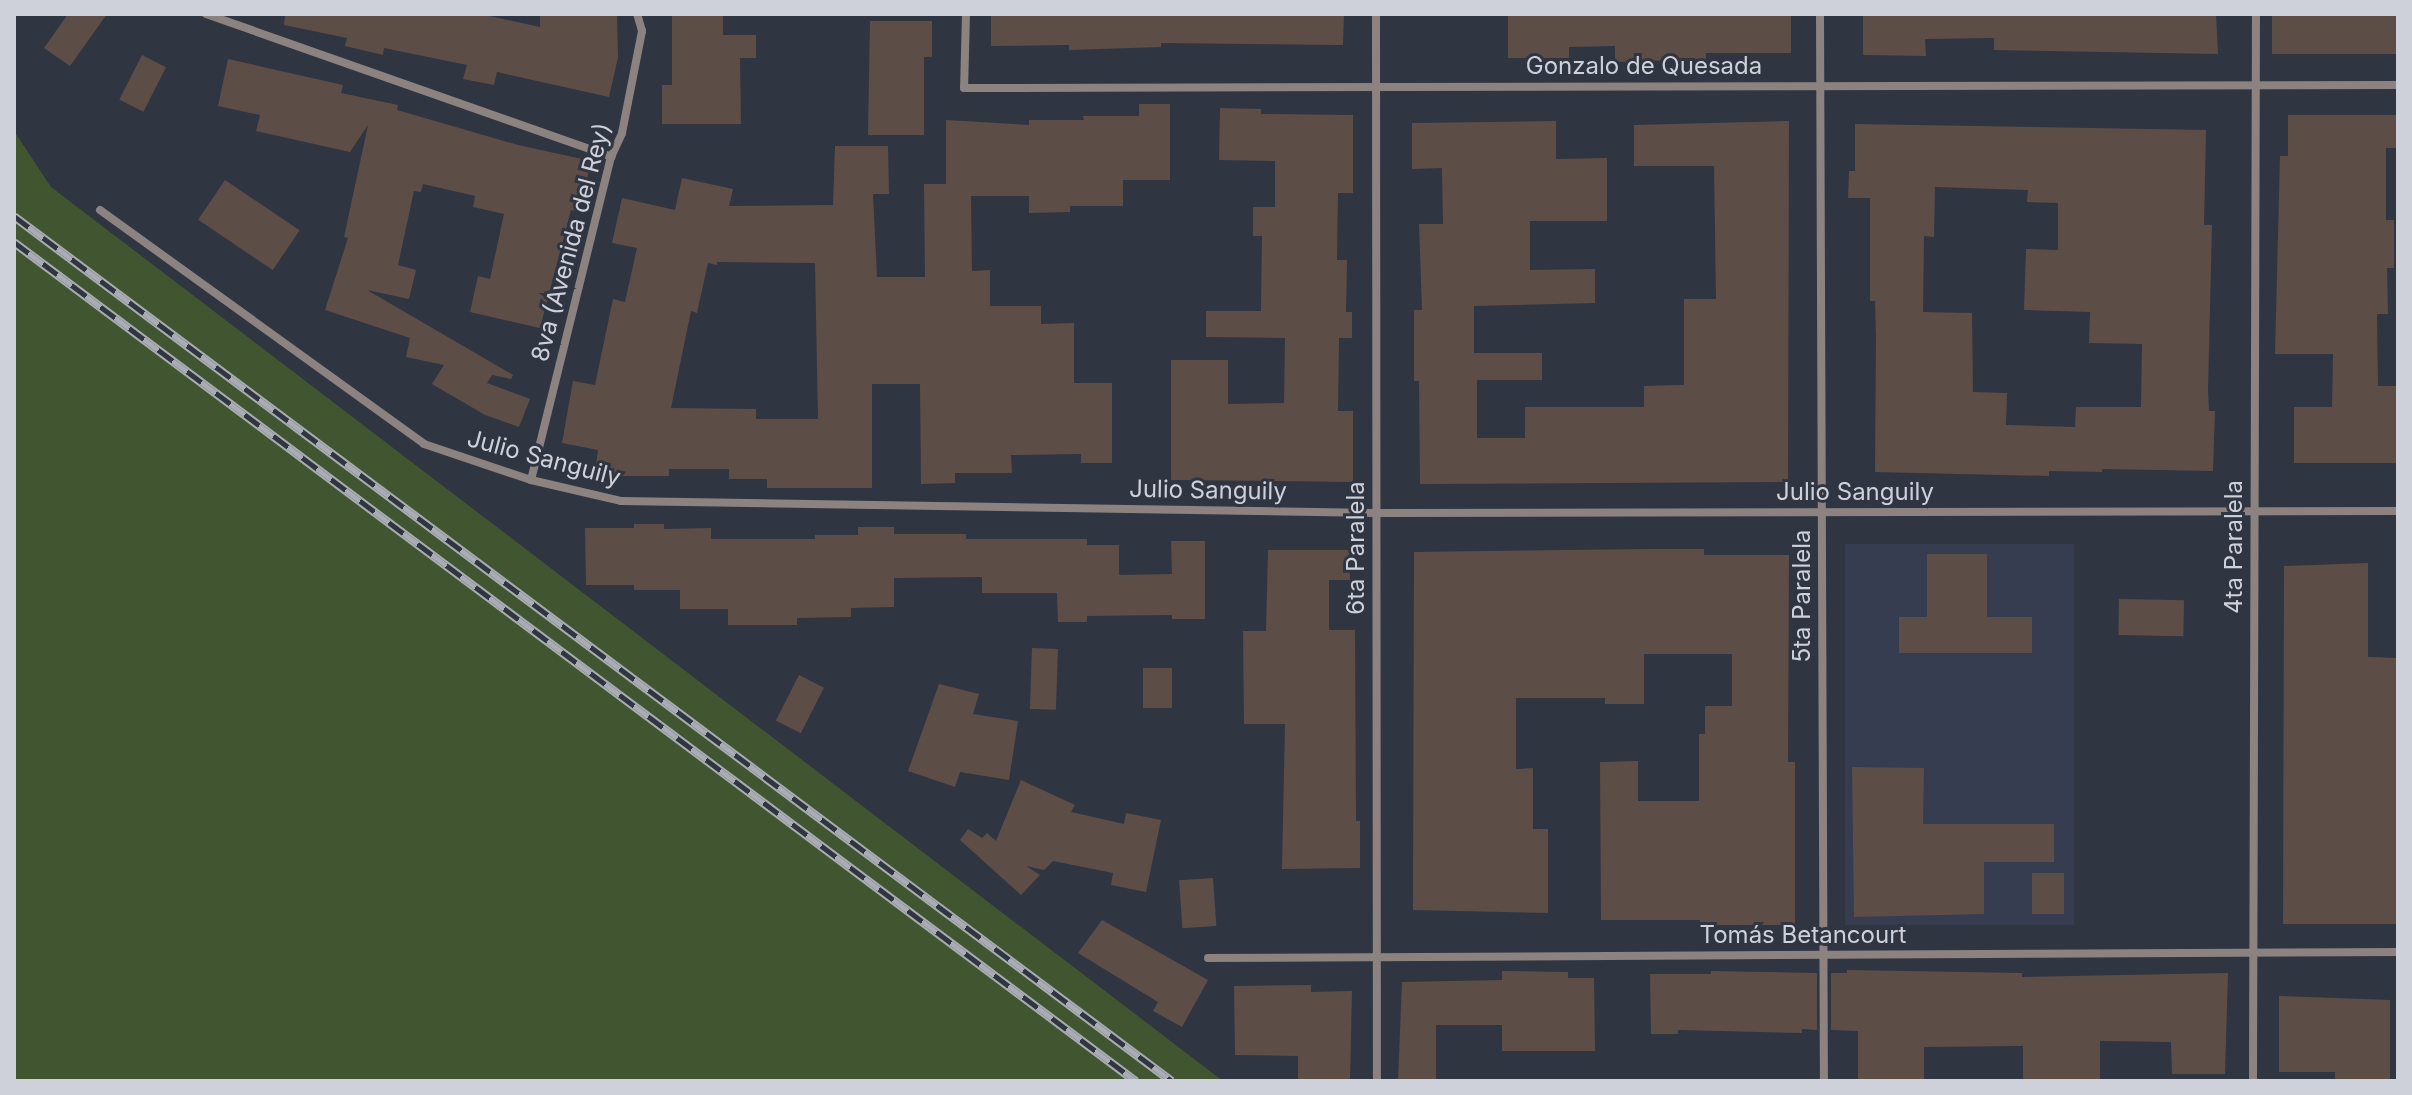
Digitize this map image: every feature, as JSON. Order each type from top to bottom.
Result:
[{"type":"street","points":[[206,14],[611,157]]},
{"type":"street","name":"8va (Avenida del Rey)","points":[[531,480],[611,157],[622,133],[642,31],[637,14]]},
{"type":"street","name":"Gonzalo de Quesada","points":[[966,14],[964,88],[2398,85]]},
{"type":"street","name":"6ta Paralela","points":[[1376,14],[1377,1081]]},
{"type":"street","name":"5ta Paralela","points":[[1820,14],[1824,1081]]},
{"type":"street","name":"4ta Paralela","points":[[2253,1081],[2256,14]]},
{"type":"street","name":"Julio Sanguily","points":[[100,210],[424,444],[531,480],[621,501],[1376,513],[2398,511]]},
{"type":"street","name":"Tomás Betancourt","points":[[1208,958],[2398,952]]},
{"type":"shaded area","points":[[1845,544],[2074,544],[2074,925],[1845,925]]},
{"type":"green space","points":[[14,131],[51,187],[1223,1081],[14,1081]]},
{"type":"building","points":[[68,14],[107,14],[70,66],[44,48]]},
{"type":"building","points":[[285,14],[480,14],[540,27],[540,14],[617,14],[618,57],[609,97],[497,72],[494,85],[463,79],[467,65],[384,48],[383,55],[345,46],[347,38],[284,25]]},
{"type":"building","points":[[672,14],[723,14],[723,35],[756,35],[756,58],[740,58],[741,124],[662,124],[662,85],[672,85]]},
{"type":"building","points":[[991,14],[1344,14],[1343,45],[1161,43],[1161,47],[1069,50],[1069,45],[991,46]]},
{"type":"building","points":[[1508,14],[1791,14],[1791,53],[1706,53],[1706,59],[1615,62],[1615,46],[1569,47],[1569,58],[1508,58]]},
{"type":"building","points":[[1863,14],[2216,14],[2218,54],[1994,50],[1994,38],[1925,39],[1926,56],[1863,55]]},
{"type":"building","points":[[2272,14],[2398,14],[2398,54],[2272,54]]},
{"type":"building","points":[[870,21],[932,21],[932,57],[924,57],[924,135],[868,135]]},
{"type":"building","points":[[142,55],[166,67],[143,112],[119,100]]},
{"type":"building","points":[[228,59],[343,85],[341,93],[398,105],[397,110],[518,145],[591,161],[580,212],[571,210],[540,328],[470,312],[478,276],[490,279],[504,214],[473,207],[475,196],[423,184],[421,192],[414,191],[398,265],[416,270],[409,299],[367,290],[513,375],[511,379],[492,375],[487,383],[530,399],[519,427],[485,415],[432,384],[444,365],[406,357],[410,338],[325,310],[348,238],[344,237],[368,125],[350,152],[256,131],[260,115],[218,106]]},
{"type":"building","points":[[1139,104],[1170,104],[1170,180],[1123,180],[1123,206],[1070,206],[1070,212],[1029,213],[1029,196],[971,196],[972,271],[990,270],[990,306],[1041,306],[1041,324],[1074,323],[1074,383],[1112,383],[1112,463],[1081,463],[1081,454],[1011,455],[1012,473],[955,473],[955,483],[921,484],[920,384],[872,384],[872,488],[767,488],[767,479],[729,479],[729,469],[669,469],[669,476],[612,476],[595,473],[598,450],[562,443],[573,381],[595,385],[613,299],[625,302],[637,248],[612,243],[622,198],[675,210],[682,178],[733,189],[729,206],[833,205],[835,146],[888,146],[889,194],[873,194],[877,277],[925,277],[924,184],[946,184],[946,120],[1029,125],[1029,120],[1139,116]],"holes":[[[708,263],[815,263],[818,419],[756,419],[756,409],[671,408],[691,311],[697,313]]]},
{"type":"building","points":[[1220,108],[1261,109],[1261,114],[1353,115],[1353,193],[1338,193],[1337,260],[1347,260],[1346,312],[1352,312],[1352,338],[1339,338],[1338,411],[1353,411],[1353,482],[1171,480],[1171,360],[1228,360],[1228,404],[1284,403],[1285,338],[1206,337],[1206,311],[1261,311],[1262,236],[1253,236],[1253,207],[1275,207],[1275,161],[1219,160]]},
{"type":"building","points":[[2288,115],[2397,115],[2398,148],[2386,148],[2386,220],[2394,220],[2394,268],[2387,268],[2388,314],[2377,314],[2378,386],[2398,386],[2398,463],[2294,463],[2294,407],[2332,407],[2333,354],[2275,354],[2280,156],[2288,156]]},
{"type":"building","points":[[1556,121],[1556,159],[1607,158],[1607,221],[1530,221],[1530,270],[1595,269],[1595,303],[1474,306],[1474,353],[1542,353],[1542,380],[1477,380],[1477,438],[1525,438],[1525,407],[1644,407],[1644,386],[1684,385],[1684,299],[1716,299],[1714,166],[1634,166],[1634,125],[1789,121],[1788,482],[1420,484],[1419,381],[1414,381],[1414,310],[1422,310],[1419,224],[1443,224],[1442,168],[1412,169],[1412,123]]},
{"type":"building","points":[[1855,124],[2206,130],[2204,225],[2212,225],[2208,390],[2209,411],[2215,411],[2213,471],[2102,469],[2102,472],[2049,471],[2049,476],[1875,472],[1876,336],[1875,301],[1870,301],[1870,198],[1848,198],[1849,171],[1855,171]],"holes":[[[1935,187],[2028,190],[2027,202],[2058,203],[2058,250],[2026,249],[2024,310],[2090,312],[2089,343],[2142,344],[2141,407],[2076,407],[2075,427],[2006,425],[2007,393],[1973,392],[1972,313],[1923,312],[1924,236],[1934,237]]]},
{"type":"building","points":[[225,180],[300,230],[273,270],[198,220]]},
{"type":"building","points":[[634,524],[664,524],[664,529],[711,528],[711,539],[815,539],[815,535],[858,535],[858,527],[894,527],[894,534],[966,534],[966,539],[1087,539],[1087,545],[1119,545],[1119,575],[1172,574],[1171,541],[1205,541],[1205,619],[1172,619],[1172,615],[1087,616],[1087,622],[1058,622],[1057,593],[982,593],[982,577],[894,578],[894,607],[851,608],[851,617],[797,618],[797,625],[728,625],[728,609],[680,609],[680,590],[634,590],[634,585],[586,585],[585,528],[634,528]]},
{"type":"building","points":[[1704,549],[1704,555],[1789,555],[1788,762],[1795,762],[1795,925],[1700,925],[1700,920],[1601,920],[1600,762],[1638,761],[1638,801],[1699,801],[1699,734],[1705,734],[1705,706],[1732,706],[1732,654],[1644,654],[1644,704],[1605,704],[1605,698],[1516,698],[1516,769],[1533,768],[1533,829],[1548,829],[1548,913],[1413,910],[1414,552]]},
{"type":"building","points":[[1268,550],[1349,550],[1350,580],[1329,580],[1329,630],[1355,630],[1356,821],[1360,821],[1360,868],[1282,869],[1285,724],[1244,724],[1243,631],[1266,631]]},
{"type":"building","points":[[1927,554],[1987,554],[1987,617],[2032,617],[2032,653],[1899,653],[1899,617],[1927,617]]},
{"type":"building","points":[[2368,563],[2368,657],[2398,658],[2398,924],[2283,924],[2284,566]]},
{"type":"building","points":[[2119,599],[2184,600],[2183,636],[2118,635]]},
{"type":"building","points":[[1032,648],[1058,649],[1056,710],[1030,709]]},
{"type":"building","points":[[1143,668],[1172,668],[1172,708],[1143,708]]},
{"type":"building","points":[[799,675],[824,688],[801,733],[776,720]]},
{"type":"building","points":[[939,684],[979,694],[973,714],[1018,721],[1009,780],[960,772],[955,787],[908,771]]},
{"type":"building","points":[[1852,767],[1924,768],[1923,824],[2054,824],[2054,862],[1984,862],[1984,914],[1854,917]]},
{"type":"building","points":[[1021,780],[1075,805],[1071,812],[1124,824],[1126,813],[1161,820],[1146,892],[1111,885],[1113,873],[1053,861],[1044,870],[1026,866],[1040,875],[1021,895],[960,840],[968,829],[982,838],[987,833],[996,841]]},
{"type":"building","points":[[2032,873],[2064,873],[2064,914],[2032,914]]},
{"type":"building","points":[[1213,878],[1216,926],[1182,928],[1179,880]]},
{"type":"building","points":[[1102,920],[1208,980],[1182,1027],[1153,1011],[1158,1002],[1078,953]]},
{"type":"building","points":[[1847,970],[2022,973],[2022,977],[2228,973],[2225,1074],[2172,1074],[2171,1042],[2100,1041],[2100,1081],[2023,1081],[2023,1046],[1924,1047],[1924,1081],[1858,1081],[1858,1031],[1831,1030],[1831,973],[1847,973]]},
{"type":"building","points":[[1502,971],[1568,972],[1568,978],[1594,978],[1595,1051],[1502,1051],[1502,1025],[1436,1025],[1436,1081],[1398,1081],[1402,982],[1502,980]]},
{"type":"building","points":[[1711,971],[1817,973],[1817,1030],[1802,1029],[1802,1033],[1678,1030],[1678,1034],[1651,1034],[1650,974],[1711,974]]},
{"type":"building","points":[[1311,985],[1311,992],[1352,991],[1350,1081],[1298,1081],[1298,1056],[1235,1055],[1234,986]]},
{"type":"building","points":[[2279,996],[2390,1000],[2390,1081],[2335,1081],[2335,1072],[2279,1072]]},
{"type":"railway","points":[[14,216],[1172,1081]]},
{"type":"railway","points":[[14,242],[1136,1081]]}]
